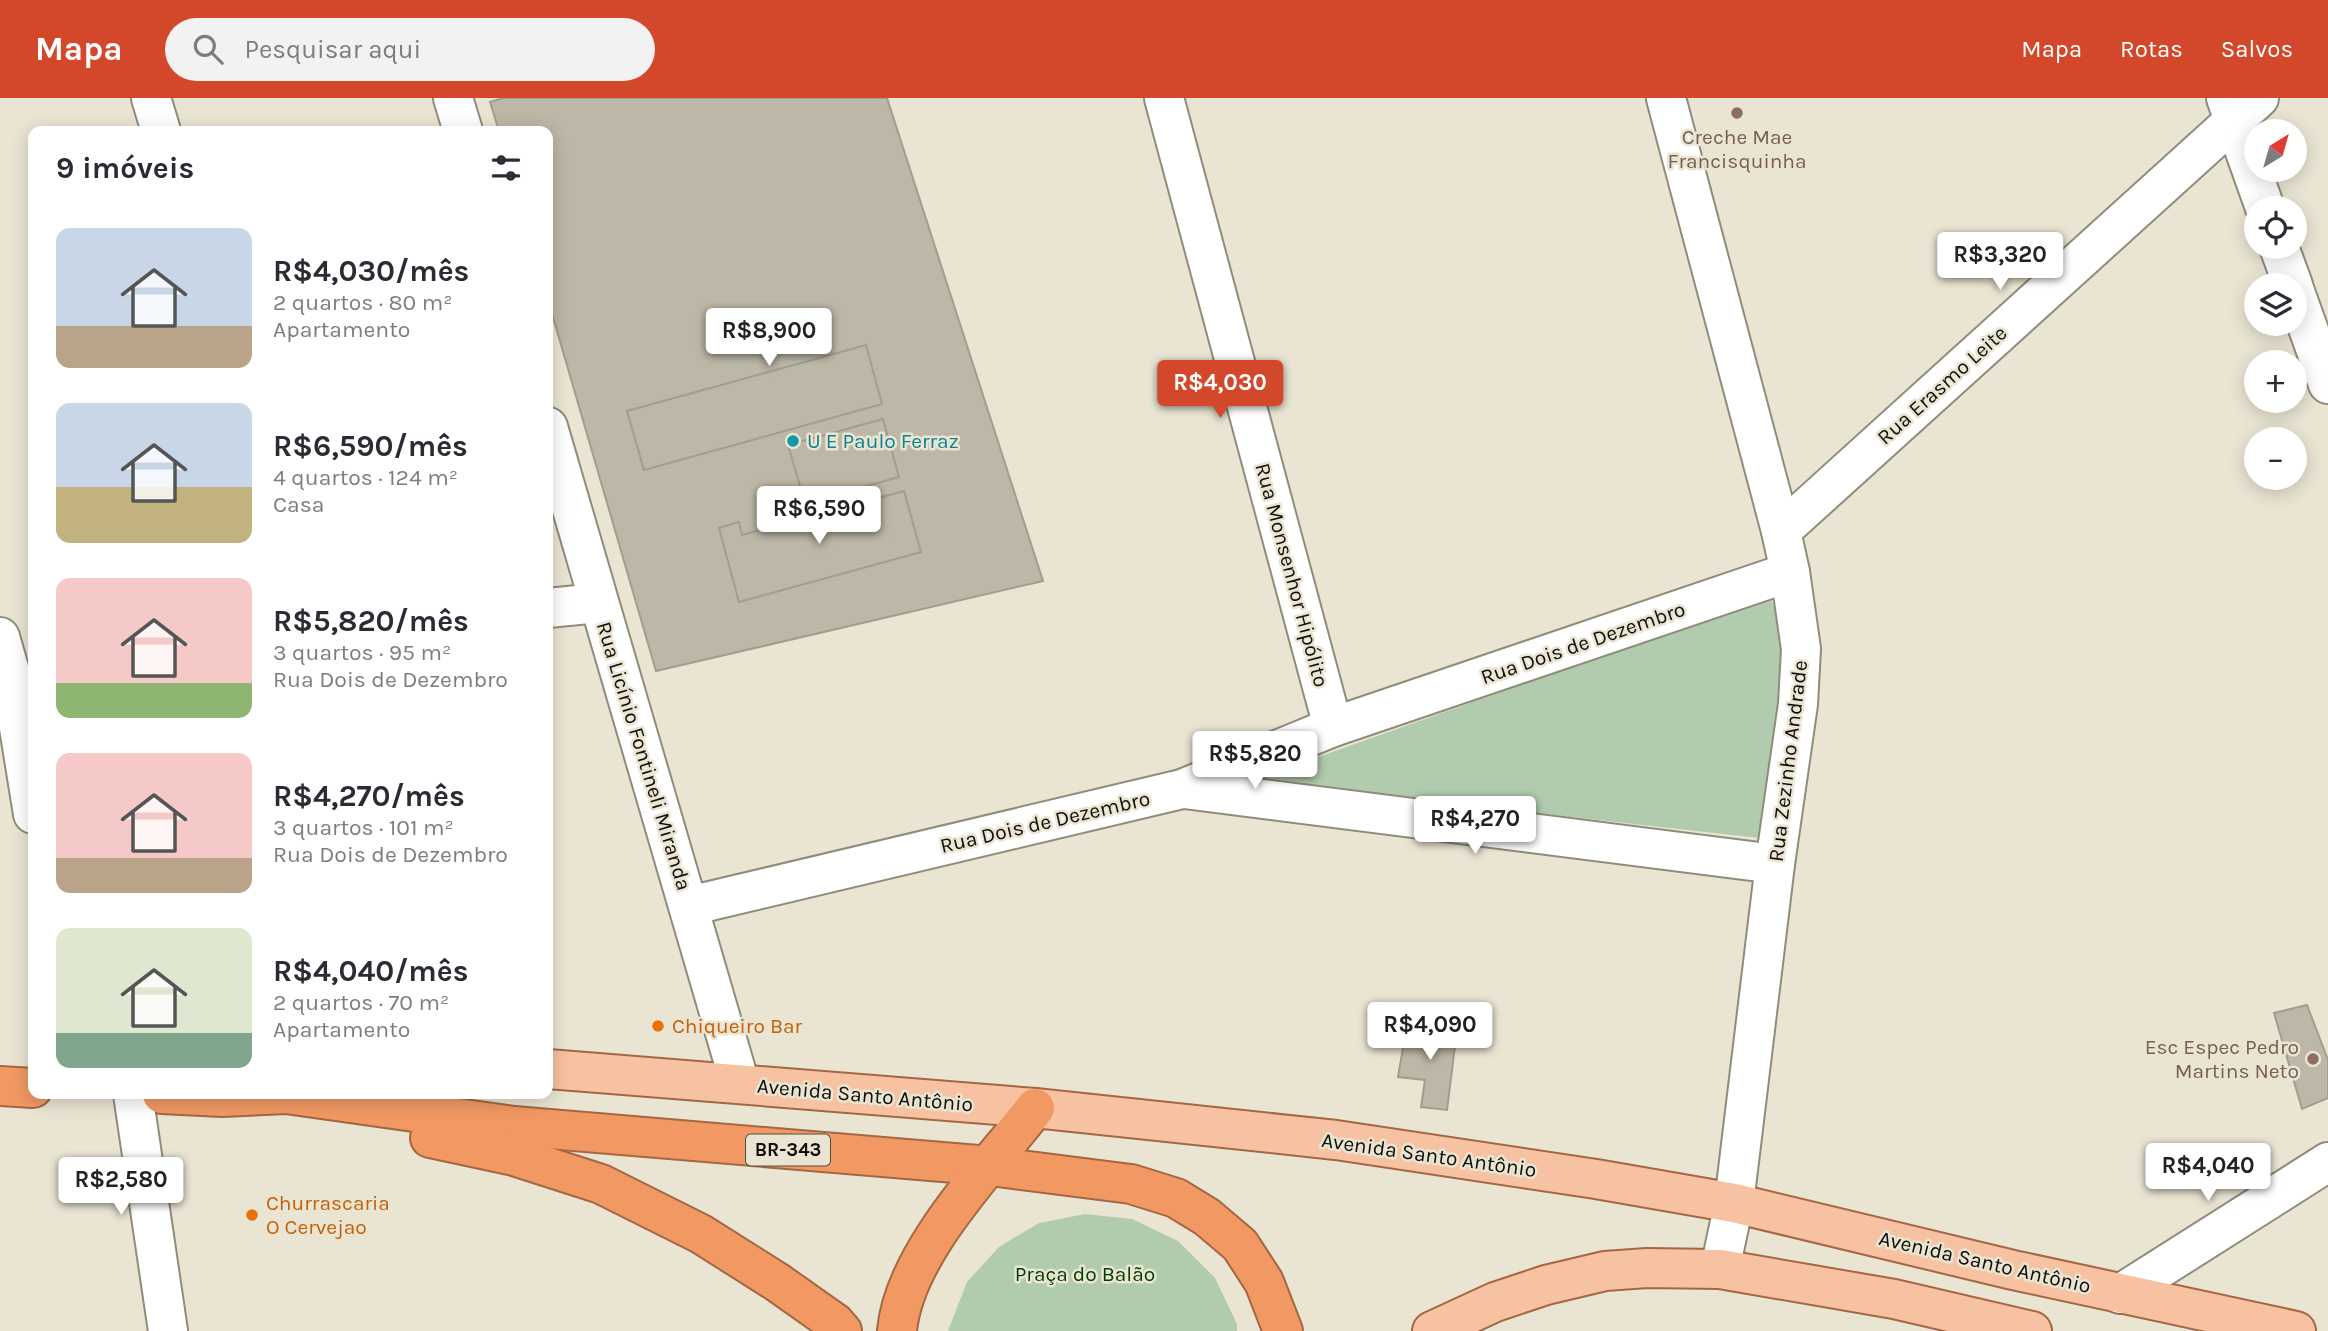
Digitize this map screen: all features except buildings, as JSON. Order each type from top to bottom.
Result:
[{"type":"highway","points":[[0,1086],[28,1088]]},
{"type":"highway","points":[[232,1099],[514,1156],[601,1184],[701,1234],[777,1282],[835,1323],[842,1331]]},
{"type":"highway","name":"BR-343","points":[[322,1099],[514,1126],[990,1166],[1131,1184],[1176,1198],[1206,1217],[1240,1245],[1264,1282],[1283,1331]]},
{"type":"highway","points":[[897,1331],[898,1316],[909,1286],[951,1211],[1035,1108]]},
{"type":"main road","name":"Avenida Santo Antônio","points":[[553,1069],[1035,1108],[1336,1140],[1596,1179],[1734,1203],[2120,1294],[2216,1323],[2296,1331]]},
{"type":"main road","points":[[1432,1331],[1494,1302],[1546,1285],[1605,1271],[1647,1268],[1720,1269],[1894,1299],[2032,1331]]},
{"type":"street","points":[[151,98],[159,126]]},
{"type":"street","points":[[453,98],[461,126]]},
{"type":"street","name":"Rua Monsenhor Hipólito","points":[[1164,98],[1333,727]]},
{"type":"street","name":"Rua Zezinho Andrade","points":[[1666,98],[1781,531],[1801,649],[1798,704],[1775,864],[1734,1203],[1720,1269]]},
{"type":"street","points":[[2239,105],[2262,196]]},
{"type":"street","name":"Rua Erasmo Leite","points":[[1781,531],[2239,105]]},
{"type":"street","points":[[2307,326],[2328,384]]},
{"type":"street","name":"Rua Licínio Fontineli Miranda","points":[[553,445],[740,1084]]},
{"type":"street","name":"Rua Dois de Dezembro","points":[[690,906],[1182,789],[1333,727],[1790,572]]},
{"type":"street","points":[[553,608],[598,603]]},
{"type":"street","points":[[11,662],[28,779]]},
{"type":"street","points":[[1182,789],[1775,864]]},
{"type":"street","points":[[134,1099],[168,1331]]},
{"type":"street","points":[[2120,1294],[2328,1162]]},
{"type":"green space","points":[[1770,596],[1781,626],[1786,670],[1759,838],[1251,781]]},
{"type":"green space","name":"Praça do Balão","points":[[1085,1214],[1132,1219],[1178,1241],[1215,1278],[1237,1324],[1237,1331],[948,1331],[967,1282],[999,1247],[1039,1223]]},
{"type":"place","name":"Creche Mae Francisquinha","points":[[1737,113]]},
{"type":"place","name":"U E Paulo Ferraz","points":[[793,441]]},
{"type":"place","name":"Chiqueiro Bar","points":[[658,1026]]},
{"type":"place","name":"Esc Espec Pedro Martins Neto","points":[[2313,1059]]},
{"type":"place","name":"Churrascaria O Cervejao","points":[[252,1215]]}]
